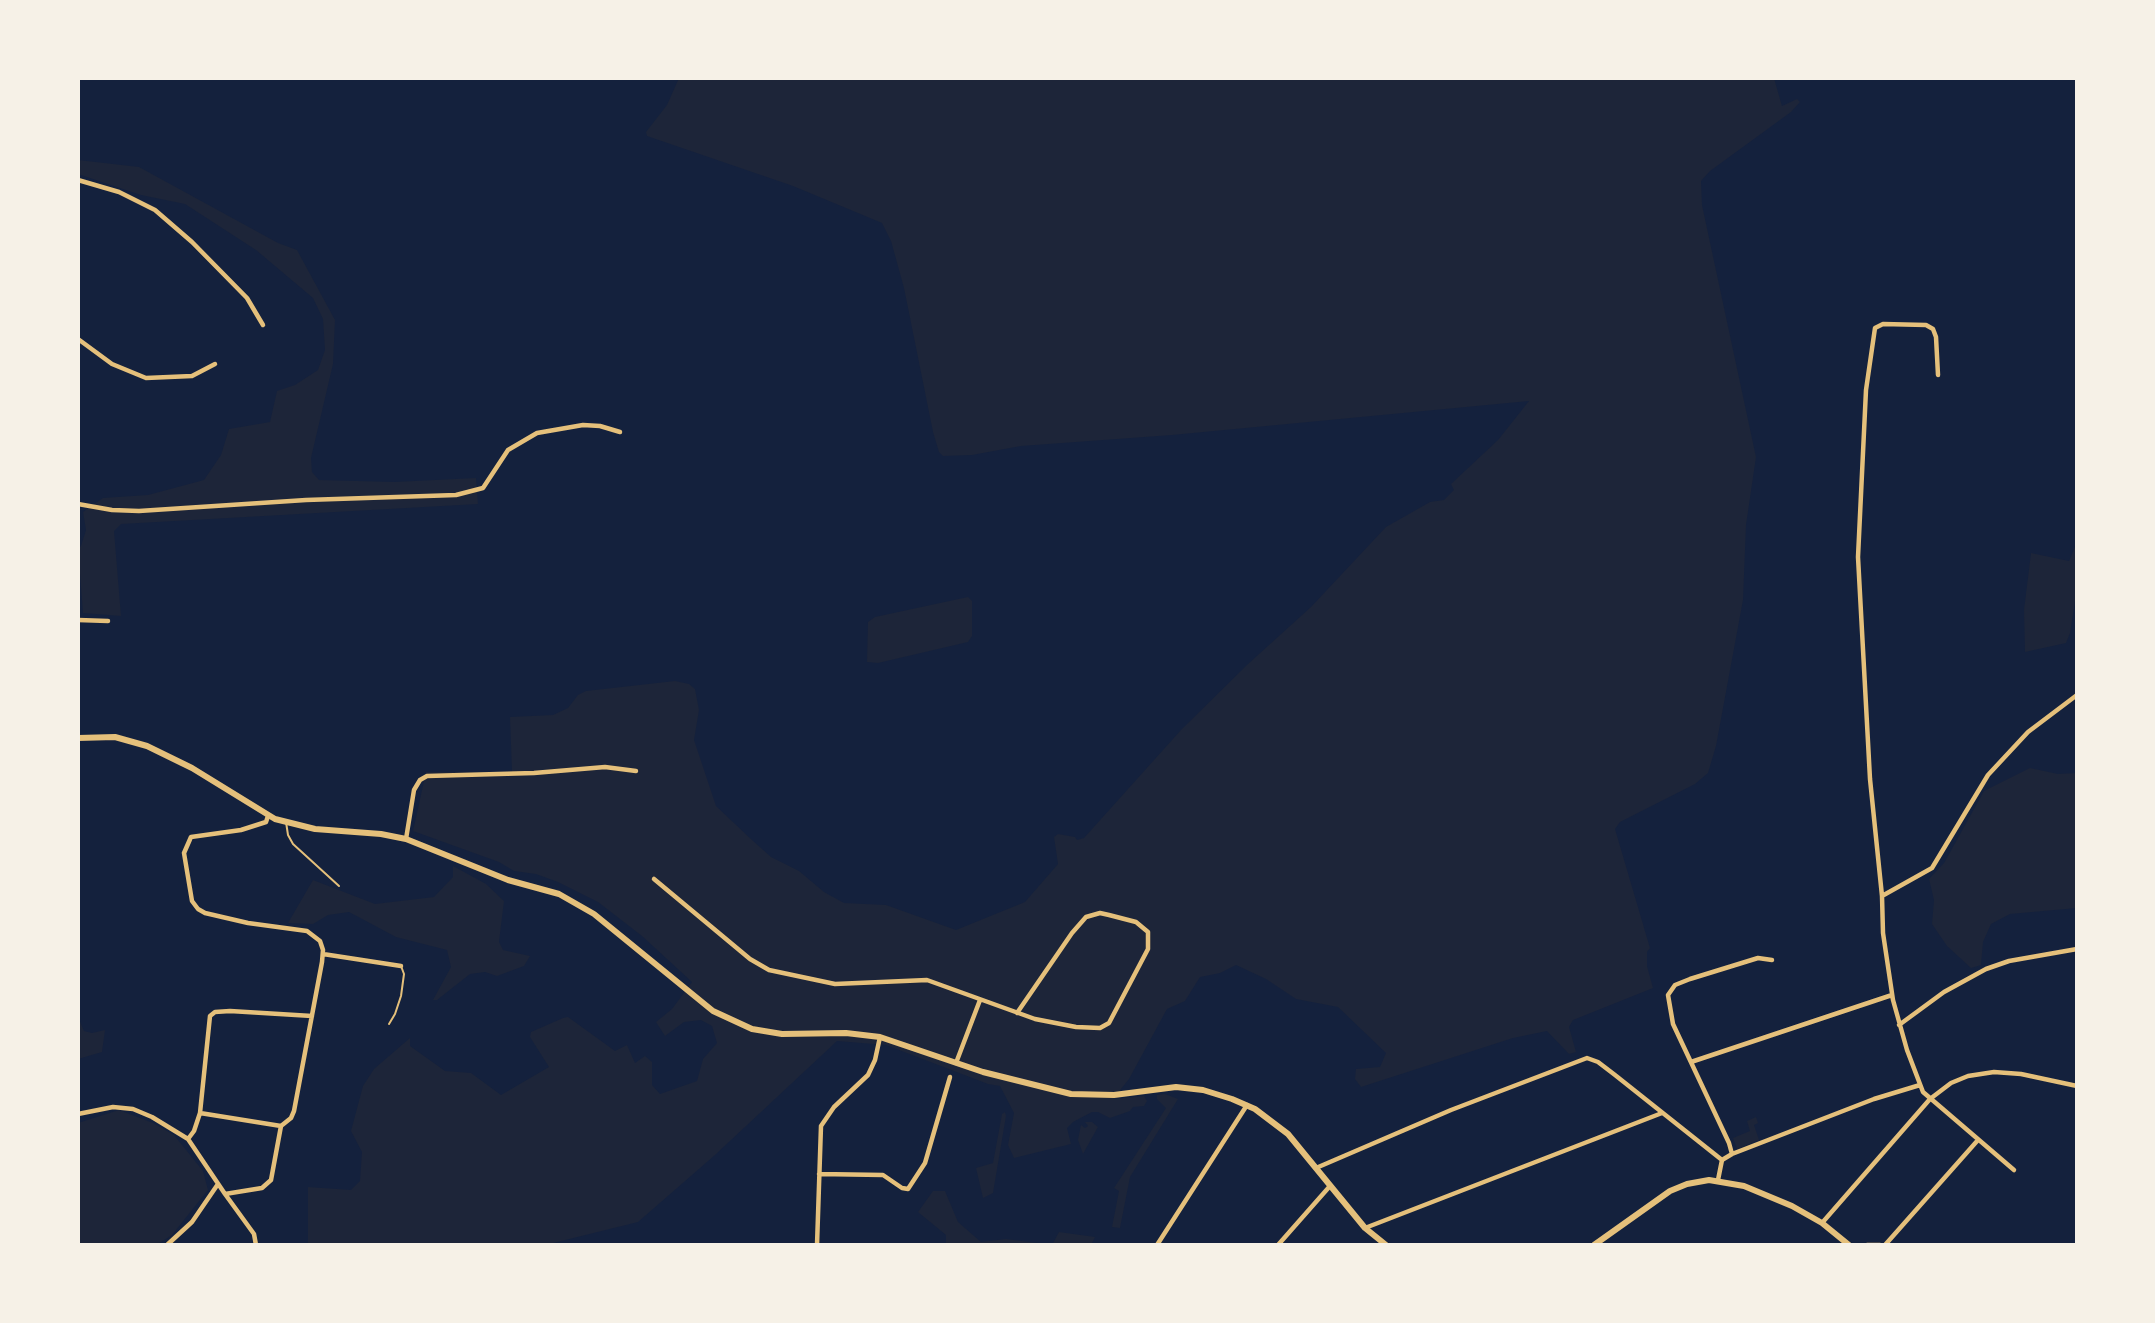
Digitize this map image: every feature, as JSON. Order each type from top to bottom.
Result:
[{"type":"main road","points":[[78,738],[116,736],[147,746],[201,774],[268,816],[286,822],[315,830],[381,834],[406,839],[508,880],[559,894],[580,904],[688,993],[726,1019],[752,1029],[782,1034],[846,1033],[880,1036],[956,1063],[1071,1094],[1114,1095],[1176,1087],[1203,1090],[1248,1106],[1288,1134],[1365,1228],[1386,1245]]},
{"type":"main road","points":[[1594,1245],[1670,1191],[1687,1184],[1718,1180],[1744,1186],[1808,1214],[1849,1245]]},
{"type":"street","points":[[78,180],[119,192],[155,210],[192,242],[246,298],[263,325]]},
{"type":"street","points":[[1938,375],[1936,337],[1933,329],[1926,325],[1882,324],[1875,328],[1866,390],[1858,557],[1870,779],[1882,896],[1883,933],[1892,995],[1899,1024],[1920,1085],[1930,1099],[2014,1170]]},
{"type":"street","points":[[78,339],[112,364],[146,378],[192,376],[215,364]]},
{"type":"street","points":[[78,504],[112,510],[139,511],[306,500],[456,495],[483,488],[508,450],[537,433],[584,425],[600,426],[620,432]]},
{"type":"street","points":[[78,620],[108,621]]},
{"type":"street","points":[[1882,896],[1932,868],[1988,775],[2028,732],[2077,695]]},
{"type":"street","points":[[406,839],[414,790],[420,780],[427,776],[541,773],[605,767],[636,771]]},
{"type":"street","points":[[225,1194],[262,1188],[269,1184],[276,1163],[281,1126],[291,1118],[294,1111],[323,954],[320,941],[307,931],[248,923],[205,913],[192,901],[184,853],[188,840],[195,836],[241,830],[266,822],[268,816]]},
{"type":"street","points":[[654,879],[750,959],[769,970],[835,984],[927,980],[1017,1013],[1065,1026],[1093,1029],[1105,1027],[1148,949],[1148,932],[1136,921],[1100,913],[1086,917],[1072,933],[1017,1013]]},
{"type":"street","points":[[1899,1024],[1944,992],[1986,969],[2009,962],[2077,949]]},
{"type":"street","points":[[323,954],[401,966]]},
{"type":"street","points":[[1732,1154],[1725,1132],[1670,1016],[1668,998],[1671,988],[1690,979],[1758,958],[1772,960]]},
{"type":"street","points":[[1691,1062],[1892,995]]},
{"type":"street","points":[[956,1063],[980,1000]]},
{"type":"street","points":[[188,1140],[195,1131],[200,1113],[212,1013],[230,1011],[312,1016]]},
{"type":"street","points":[[817,1245],[821,1126],[834,1107],[868,1075],[873,1067],[880,1036]]},
{"type":"street","points":[[1316,1168],[1451,1110],[1583,1059],[1598,1062],[1722,1160]]},
{"type":"street","points":[[1822,1223],[1930,1099],[1959,1079],[1994,1072],[2021,1074],[2077,1086]]},
{"type":"street","points":[[819,1174],[884,1175],[902,1188],[908,1189],[925,1163],[930,1137],[950,1077]]},
{"type":"street","points":[[1718,1180],[1722,1160],[1732,1154],[1874,1099],[1920,1085]]},
{"type":"street","points":[[1157,1245],[1248,1106]]},
{"type":"street","points":[[78,1114],[113,1107],[133,1109],[161,1122],[188,1140],[254,1234],[256,1245]]},
{"type":"street","points":[[200,1113],[281,1126]]},
{"type":"street","points":[[1365,1228],[1662,1113]]},
{"type":"street","points":[[1885,1245],[1978,1140]]},
{"type":"street","points":[[167,1245],[192,1222],[218,1184]]},
{"type":"street","points":[[1278,1245],[1330,1186]]},
{"type":"street","points":[[1867,1245],[1880,1245]]},
{"type":"lane","points":[[286,822],[288,835],[293,844],[339,886]]},
{"type":"lane","points":[[389,1024],[401,996],[404,974],[401,966]]},
{"type":"shaded area","points":[[679,78],[1774,78],[1782,106],[1797,99],[1800,102],[1791,112],[1710,171],[1701,181],[1702,205],[1756,457],[1746,525],[1743,600],[1716,746],[1708,773],[1695,784],[1620,822],[1615,829],[1650,948],[1647,952],[1647,966],[1653,988],[1573,1020],[1569,1027],[1576,1052],[1569,1054],[1547,1031],[1513,1038],[1361,1087],[1355,1079],[1356,1069],[1380,1067],[1386,1053],[1338,1007],[1296,999],[1266,979],[1236,965],[1220,973],[1200,977],[1185,1001],[1167,1009],[1129,1079],[1113,1099],[1144,1096],[1147,1101],[1144,1106],[1133,1107],[1130,1111],[1110,1118],[1098,1112],[1092,1112],[1073,1122],[1067,1128],[1071,1144],[1014,1158],[1008,1145],[1014,1113],[1000,1086],[988,1084],[886,1045],[837,1041],[715,1155],[638,1222],[545,1245],[308,1245],[308,1187],[351,1190],[360,1181],[362,1152],[351,1131],[363,1086],[374,1069],[410,1038],[410,1046],[445,1071],[471,1073],[501,1095],[549,1067],[530,1037],[531,1032],[563,1018],[568,1017],[615,1051],[627,1045],[635,1063],[645,1056],[652,1062],[652,1085],[660,1094],[697,1081],[703,1059],[717,1043],[712,1026],[701,1020],[684,1022],[665,1036],[656,1022],[672,1009],[692,982],[642,936],[598,902],[558,882],[536,874],[514,871],[499,862],[413,831],[426,772],[512,772],[510,717],[553,715],[568,708],[578,695],[586,691],[675,681],[689,684],[695,689],[699,710],[694,740],[716,806],[752,840],[771,857],[799,871],[824,892],[844,903],[886,905],[956,930],[1025,902],[1058,864],[1054,837],[1058,834],[1075,837],[1077,840],[1084,838],[1181,730],[1248,664],[1311,607],[1386,527],[1430,502],[1444,500],[1454,490],[1451,484],[1498,440],[1529,401],[1172,435],[1021,446],[972,455],[943,456],[939,452],[933,432],[904,288],[891,241],[882,223],[793,186],[647,136],[646,132],[667,105]]},
{"type":"shaded area","points":[[78,160],[139,167],[278,243],[297,250],[335,320],[333,364],[311,458],[312,472],[319,480],[394,482],[476,478],[478,504],[121,524],[114,531],[121,616],[83,613],[78,548],[81,546],[86,530],[83,512],[103,498],[148,495],[204,480],[221,455],[229,429],[270,422],[277,391],[295,385],[318,370],[325,350],[323,319],[313,298],[256,250],[185,204],[141,195],[78,174]]},
{"type":"shaded area","points":[[2077,542],[2077,589],[2070,633],[2066,643],[2025,652],[2024,610],[2031,553],[2069,561]]},
{"type":"shaded area","points":[[968,597],[972,601],[972,636],[968,642],[878,663],[867,662],[868,622],[875,617]]},
{"type":"shaded area","points":[[2030,768],[2058,774],[2077,773],[2077,908],[2010,914],[1991,924],[1983,942],[1981,965],[1971,968],[1947,946],[1932,924],[1934,900],[1929,879],[1944,863],[1984,791]]},
{"type":"shaded area","points":[[453,866],[486,884],[504,901],[499,942],[503,950],[530,956],[524,966],[497,976],[485,972],[470,974],[437,1000],[433,1000],[451,967],[447,950],[396,937],[349,912],[328,915],[313,924],[288,923],[313,880],[375,904],[434,897],[453,877]]},
{"type":"shaded area","points":[[78,1017],[84,1031],[92,1033],[105,1030],[102,1052],[78,1059]]},
{"type":"shaded area","points":[[1165,1094],[1178,1099],[1130,1177],[1120,1228],[1112,1227],[1119,1191],[1114,1188],[1166,1108],[1157,1099],[1157,1095]]},
{"type":"shaded area","points":[[119,1110],[153,1123],[174,1135],[203,1171],[208,1190],[172,1235],[156,1245],[78,1245],[78,1123]]},
{"type":"shaded area","points":[[1005,1112],[993,1193],[983,1198],[976,1168],[993,1163],[1002,1114]]},
{"type":"shaded area","points":[[1756,1117],[1758,1123],[1754,1125],[1759,1140],[1737,1149],[1733,1138],[1750,1131],[1747,1121]]},
{"type":"shaded area","points":[[1085,1122],[1092,1122],[1098,1127],[1083,1154],[1078,1140],[1081,1125],[1085,1128],[1088,1126]]},
{"type":"shaded area","points":[[933,1191],[945,1191],[958,1222],[981,1242],[1006,1239],[1052,1245],[946,1245],[946,1235],[918,1212]]},
{"type":"shaded area","points":[[1059,1232],[1095,1237],[1091,1245],[1052,1245]]}]
